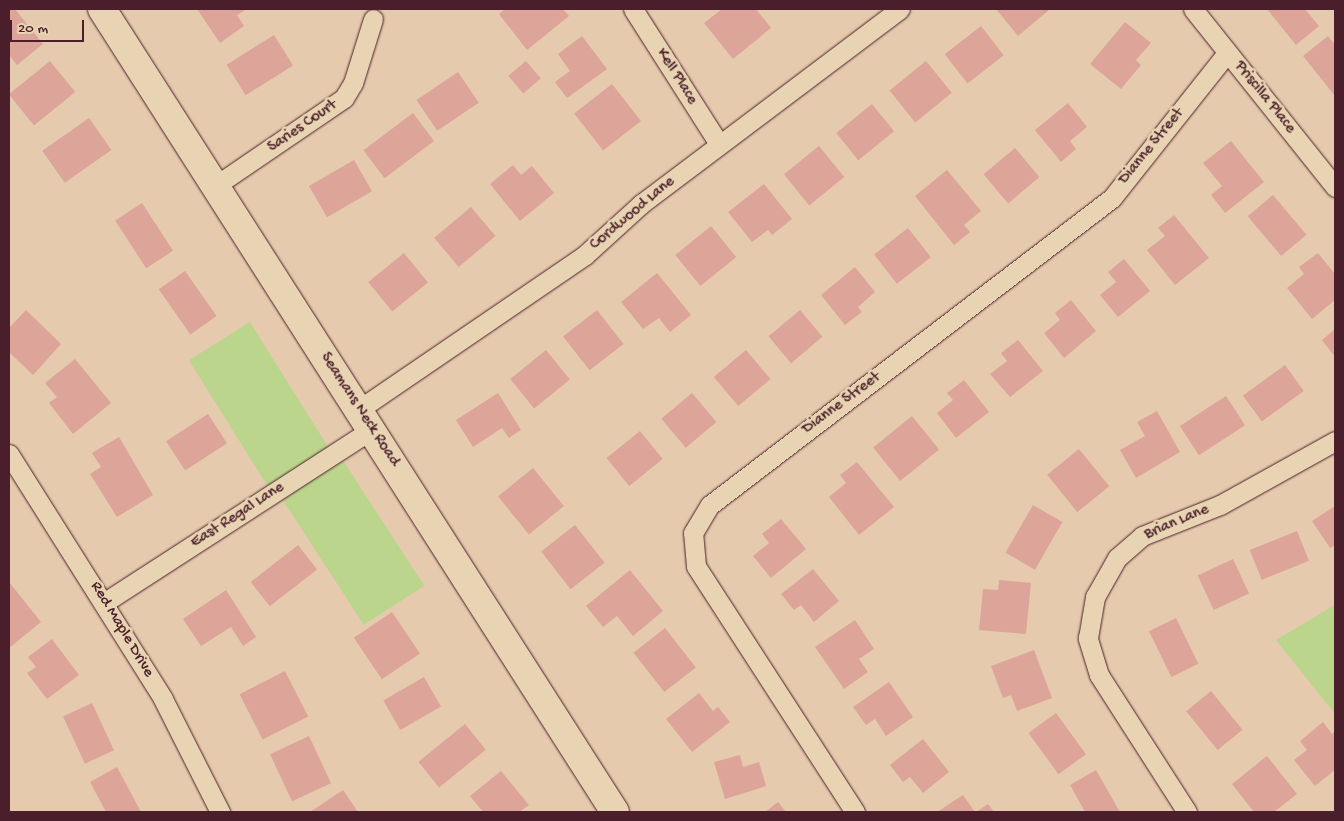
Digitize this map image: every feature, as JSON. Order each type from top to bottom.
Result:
[{"type":"main road","name":"Seamans Neck Road","points":[[102,9],[615,812]]},
{"type":"street","name":"Kell Place","points":[[633,9],[719,144]]},
{"type":"street","name":"Cordwood Lane","points":[[365,420],[585,255],[641,204],[719,144],[900,9]]},
{"type":"street","name":"Priscilla Place","points":[[1192,9],[1335,187]]},
{"type":"street","name":"Saries Court","points":[[215,186],[344,98],[373,19]]},
{"type":"street","name":"Dianne Street","points":[[855,812],[696,566],[693,533],[717,499],[1112,198],[1227,53]]},
{"type":"street","name":"East Regal Lane","points":[[105,602],[365,420]]},
{"type":"street","name":"Brian Lane","points":[[1187,812],[1099,675],[1088,638],[1094,597],[1117,558],[1142,536],[1220,505],[1335,441]]},
{"type":"street","name":"Red Maple Drive","points":[[9,454],[105,602],[163,699],[220,812]]},
{"type":"green space","points":[[250,322],[329,448],[268,487],[189,360]]},
{"type":"green space","points":[[342,459],[424,586],[364,625],[282,498]]},
{"type":"green space","points":[[1335,605],[1335,714],[1276,640]]},
{"type":"building","points":[[9,9],[15,9],[43,44],[17,65],[9,55]]},
{"type":"building","points":[[197,9],[247,9],[237,15],[244,26],[220,43]]},
{"type":"building","points":[[505,9],[563,9],[569,16],[527,50],[499,14]]},
{"type":"building","points":[[722,9],[756,9],[771,28],[733,59],[704,23]]},
{"type":"building","points":[[996,9],[1048,9],[1049,10],[1018,36]]},
{"type":"building","points":[[1267,9],[1305,9],[1319,26],[1296,45]]},
{"type":"building","points":[[1125,22],[1151,43],[1136,60],[1141,65],[1121,89],[1090,64]]},
{"type":"building","points":[[981,26],[1004,55],[968,83],[945,54]]},
{"type":"building","points":[[274,35],[293,66],[246,95],[227,65]]},
{"type":"building","points":[[582,36],[607,69],[567,98],[555,82],[570,71],[558,54]]},
{"type":"building","points":[[1328,36],[1335,45],[1335,96],[1303,56]]},
{"type":"building","points":[[50,61],[75,92],[34,125],[9,94]]},
{"type":"building","points":[[526,61],[541,79],[523,93],[508,76]]},
{"type":"building","points":[[926,61],[952,93],[915,122],[889,91]]},
{"type":"building","points":[[458,72],[479,103],[437,131],[417,100]]},
{"type":"building","points":[[612,84],[641,121],[603,151],[574,114]]},
{"type":"building","points":[[1068,103],[1087,127],[1070,141],[1076,149],[1061,162],[1035,130]]},
{"type":"building","points":[[872,104],[894,131],[858,160],[836,133]]},
{"type":"building","points":[[413,113],[434,141],[385,178],[363,150]]},
{"type":"building","points":[[89,118],[111,150],[65,183],[42,151]]},
{"type":"building","points":[[1231,141],[1264,182],[1225,213],[1211,195],[1222,186],[1203,163]]},
{"type":"building","points":[[819,146],[844,177],[809,205],[784,174]]},
{"type":"building","points":[[1015,148],[1039,177],[1008,203],[984,174]]},
{"type":"building","points":[[354,160],[372,191],[327,217],[309,186]]},
{"type":"building","points":[[513,165],[521,175],[532,166],[554,193],[520,221],[490,184]]},
{"type":"building","points":[[947,170],[981,211],[964,225],[970,232],[954,245],[915,196]]},
{"type":"building","points":[[764,184],[792,219],[772,235],[768,230],[752,242],[728,212]]},
{"type":"building","points":[[1273,195],[1306,235],[1281,256],[1248,216]]},
{"type":"building","points":[[142,203],[173,251],[146,268],[115,220]]},
{"type":"building","points":[[471,207],[495,236],[459,267],[434,238]]},
{"type":"building","points":[[1174,215],[1209,258],[1175,285],[1147,250],[1165,236],[1158,228]]},
{"type":"building","points":[[711,226],[736,257],[700,286],[675,255]]},
{"type":"building","points":[[908,228],[931,257],[897,284],[874,254]]},
{"type":"building","points":[[404,253],[428,283],[392,311],[368,282]]},
{"type":"building","points":[[1318,253],[1335,274],[1335,300],[1312,319],[1287,288],[1304,274],[1299,267]]},
{"type":"building","points":[[1124,259],[1150,291],[1118,317],[1100,295],[1116,282],[1108,272]]},
{"type":"building","points":[[855,267],[875,292],[858,307],[862,312],[845,325],[821,295]]},
{"type":"building","points":[[185,271],[217,316],[190,334],[159,289]]},
{"type":"building","points":[[657,273],[691,315],[670,332],[659,318],[643,329],[621,302]]},
{"type":"building","points":[[1071,300],[1096,331],[1064,358],[1044,333],[1060,320],[1055,313]]},
{"type":"building","points":[[26,310],[61,344],[33,375],[9,352],[9,328]]},
{"type":"building","points":[[597,310],[623,344],[590,370],[563,336]]},
{"type":"building","points":[[800,310],[822,337],[791,363],[769,336]]},
{"type":"building","points":[[1335,329],[1335,357],[1322,340]]},
{"type":"building","points":[[1018,340],[1043,371],[1010,397],[990,374],[1007,361],[1001,353]]},
{"type":"building","points":[[546,350],[570,380],[534,408],[510,379]]},
{"type":"building","points":[[746,350],[770,379],[738,406],[714,377]]},
{"type":"building","points":[[75,359],[111,403],[73,434],[49,403],[57,397],[45,383]]},
{"type":"building","points":[[1285,365],[1304,391],[1262,421],[1243,396]]},
{"type":"building","points":[[964,380],[989,412],[956,438],[937,413],[953,400],[947,393]]},
{"type":"building","points":[[498,393],[521,430],[509,438],[502,428],[473,447],[456,420]]},
{"type":"building","points":[[692,393],[716,422],[686,448],[661,419]]},
{"type":"building","points":[[1226,396],[1245,425],[1199,455],[1180,426]]},
{"type":"building","points":[[1157,411],[1180,452],[1136,478],[1120,450],[1145,436],[1137,422]]},
{"type":"building","points":[[208,414],[227,443],[185,471],[166,441]]},
{"type":"building","points":[[912,416],[939,449],[900,481],[873,447]]},
{"type":"building","points":[[640,431],[663,459],[629,486],[607,458]]},
{"type":"building","points":[[119,437],[153,495],[117,517],[90,474],[101,467],[92,453]]},
{"type":"building","points":[[1079,449],[1109,486],[1077,512],[1047,475]]},
{"type":"building","points":[[857,462],[894,507],[859,535],[829,497],[846,483],[840,475]]},
{"type":"building","points":[[533,468],[564,506],[529,534],[498,496]]},
{"type":"building","points":[[1033,505],[1062,522],[1035,570],[1006,553]]},
{"type":"building","points":[[1335,506],[1335,545],[1330,548],[1312,521]]},
{"type":"building","points":[[781,519],[806,549],[771,578],[753,556],[769,543],[762,534]]},
{"type":"building","points":[[575,525],[605,563],[571,589],[541,551]]},
{"type":"building","points":[[1297,531],[1309,561],[1262,580],[1250,550]]},
{"type":"building","points":[[298,545],[317,569],[270,606],[251,582]]},
{"type":"building","points":[[1233,559],[1249,593],[1214,610],[1198,575]]},
{"type":"building","points":[[813,569],[839,601],[814,622],[801,605],[794,610],[781,594]]},
{"type":"building","points":[[630,570],[663,611],[633,636],[617,616],[603,627],[586,606]]},
{"type":"building","points":[[999,580],[1031,583],[1026,634],[979,630],[983,589],[998,590]]},
{"type":"building","points":[[9,582],[41,622],[9,648]]},
{"type":"building","points":[[226,590],[256,637],[243,646],[231,627],[201,646],[183,619]]},
{"type":"building","points":[[392,612],[420,653],[382,679],[354,638]]},
{"type":"building","points":[[1176,618],[1198,664],[1171,677],[1149,631]]},
{"type":"building","points":[[855,620],[874,649],[859,659],[868,672],[844,689],[815,647]]},
{"type":"building","points":[[665,628],[696,667],[664,692],[633,653]]},
{"type":"building","points":[[52,639],[79,675],[47,699],[27,673],[36,667],[28,657]]},
{"type":"building","points":[[1034,650],[1052,698],[1017,711],[1011,695],[1003,698],[991,666]]},
{"type":"building","points":[[285,671],[308,716],[263,740],[240,694]]},
{"type":"building","points":[[424,677],[441,706],[400,730],[383,700]]},
{"type":"building","points":[[889,682],[913,717],[886,736],[875,719],[866,725],[853,707]]},
{"type":"building","points":[[1211,691],[1242,730],[1218,750],[1186,711]]},
{"type":"building","points":[[699,693],[713,711],[718,707],[730,722],[692,752],[666,719]]},
{"type":"building","points":[[92,703],[114,750],[85,764],[63,717]]},
{"type":"building","points":[[1056,713],[1086,754],[1058,774],[1028,733]]},
{"type":"building","points":[[1323,722],[1332,734],[1335,731],[1335,770],[1315,786],[1294,760],[1307,750],[1300,741]]},
{"type":"building","points":[[465,724],[486,750],[439,787],[418,762]]},
{"type":"building","points":[[309,736],[331,783],[292,801],[270,754]]},
{"type":"building","points":[[923,739],[949,772],[923,793],[910,777],[903,782],[890,765]]},
{"type":"building","points":[[740,755],[743,767],[759,762],[766,786],[725,799],[714,762]]},
{"type":"building","points":[[1267,756],[1297,794],[1274,812],[1254,812],[1232,784]]},
{"type":"building","points":[[117,767],[141,812],[106,812],[90,782]]},
{"type":"building","points":[[1096,770],[1120,812],[1085,812],[1070,785]]},
{"type":"building","points":[[501,771],[529,805],[519,812],[483,812],[470,796]]},
{"type":"building","points":[[343,790],[358,812],[310,812]]},
{"type":"building","points":[[963,795],[975,812],[937,812]]},
{"type":"building","points":[[778,802],[786,812],[765,812]]},
{"type":"building","points":[[988,804],[994,812],[976,812]]}]
